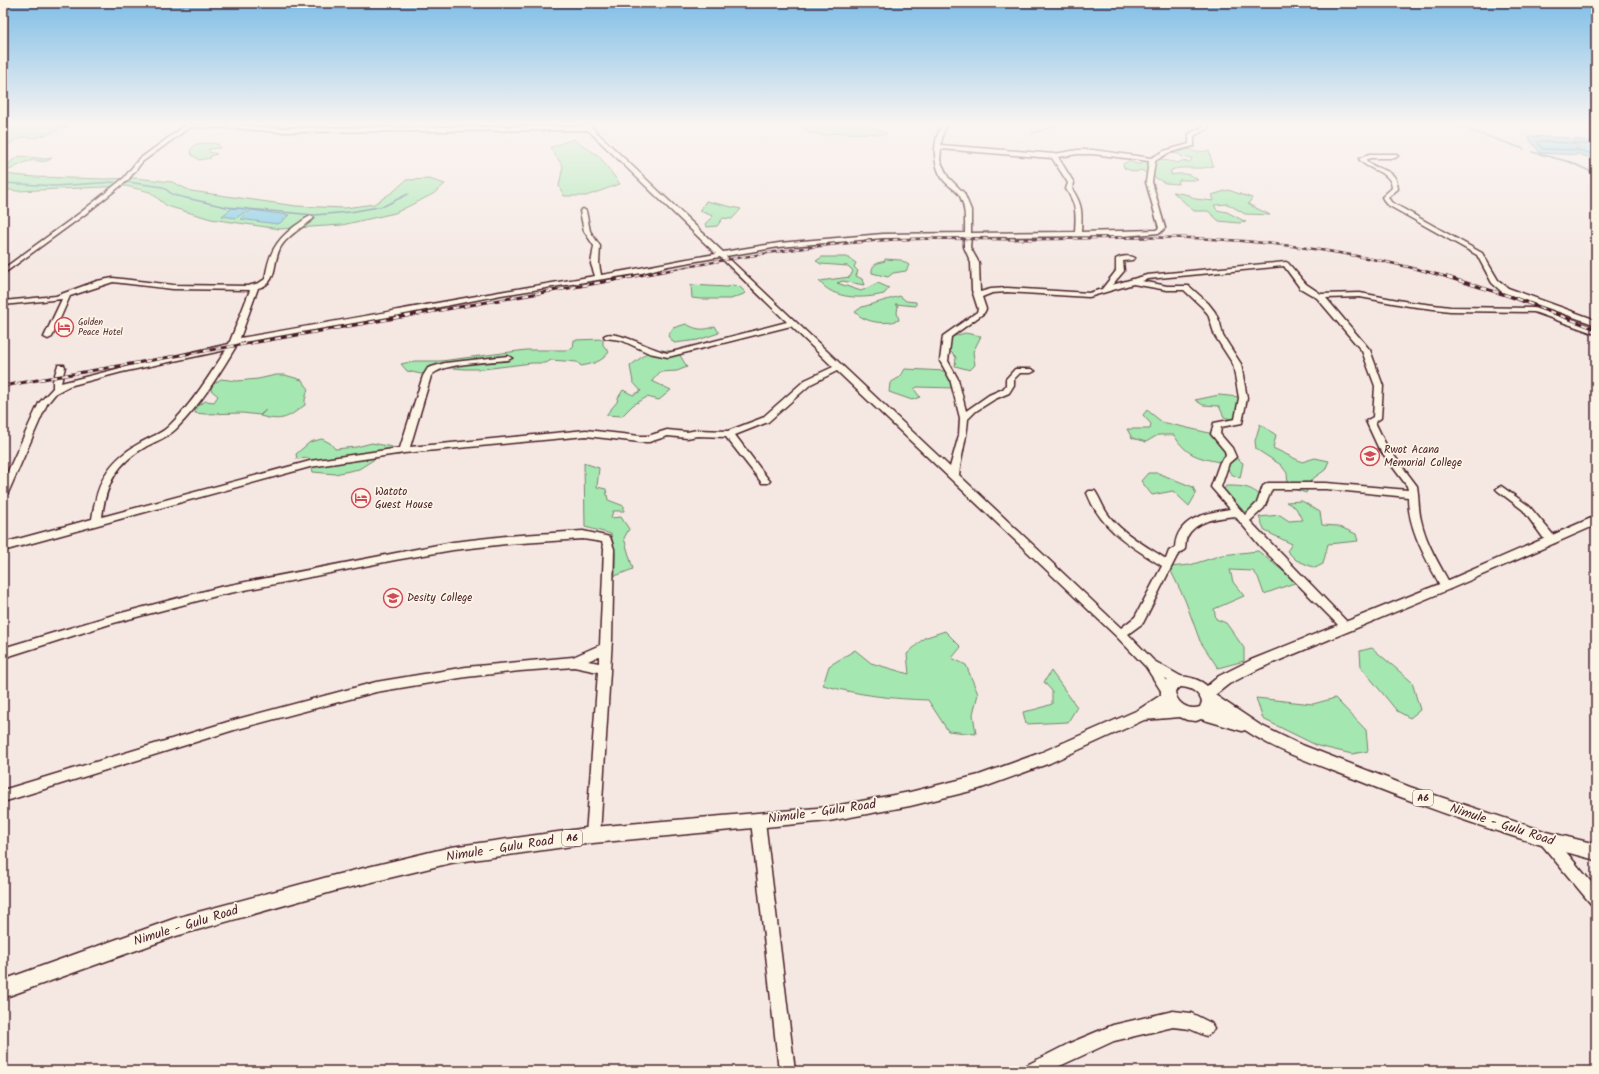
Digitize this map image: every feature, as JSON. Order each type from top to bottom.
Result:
[{"type":"main road","points":[[1202,713],[1208,709],[1204,692],[1256,664],[1446,586],[1596,520]]},
{"type":"main road","name":"A6","points":[[1168,694],[1170,685],[1180,681],[1188,682],[1204,692]]},
{"type":"main road","name":"Nimule - Gulu Road","points":[[1204,692],[1255,729],[1292,748],[1410,794],[1547,840],[1596,852]]},
{"type":"main road","points":[[1168,694],[1172,705],[1180,711]]},
{"type":"main road","name":"Nimule - Gulu Road","points":[[3,989],[176,927],[335,883],[451,855],[593,835],[829,814],[910,799],[979,782],[1045,758],[1144,714],[1168,694]]},
{"type":"main road","name":"A6","points":[[1180,711],[1189,714],[1202,713]]},
{"type":"main road","name":"Nimule - Gulu Road","points":[[1144,714],[1180,711]]},
{"type":"main road","name":"Nimule - Gulu Road","points":[[1202,713],[1255,729]]},
{"type":"street","points":[[5,270],[82,214],[129,175]]},
{"type":"street","points":[[637,175],[1120,633],[1150,664],[1168,694]]},
{"type":"street","points":[[944,175],[945,178],[961,191],[968,210],[967,247],[973,257],[976,267],[977,296],[982,305],[981,311],[947,336],[944,355],[945,363],[954,379],[964,418],[963,435],[956,460],[954,476]]},
{"type":"street","points":[[1066,175],[1071,183],[1069,189],[1078,206],[1078,234]]},
{"type":"street","points":[[3,493],[43,403],[57,388],[93,377],[233,344],[502,293],[599,278],[803,242],[906,234],[1122,234],[1160,231],[1162,228],[1149,182],[1150,175]]},
{"type":"street","points":[[1389,175],[1396,186],[1395,189],[1385,197],[1385,199],[1393,206],[1480,254],[1495,281],[1505,290],[1596,323]]},
{"type":"street","points":[[583,211],[587,231],[597,246],[595,264],[596,272],[599,278]]},
{"type":"street","points":[[3,303],[67,295],[113,280],[173,287],[255,287],[266,283],[268,280],[273,254],[279,242],[311,218]]},
{"type":"street","points":[[1104,291],[1120,271],[1119,259],[1132,258]]},
{"type":"street","points":[[977,296],[991,291],[1007,290],[1084,295],[1104,291],[1147,277],[1286,264],[1303,286],[1320,296],[1366,350],[1379,386],[1377,418],[1370,421],[1373,432],[1412,486],[1414,494],[1414,511],[1422,538],[1446,586]]},
{"type":"street","points":[[1134,282],[1167,288],[1186,288],[1205,305],[1212,314],[1219,336],[1237,364],[1243,398],[1240,406],[1240,419],[1237,422],[1218,425],[1215,431],[1217,437],[1229,450],[1231,457],[1225,462],[1216,487],[1264,543],[1347,627]]},
{"type":"street","points":[[97,521],[99,503],[106,479],[114,466],[130,452],[172,428],[206,386],[233,344],[255,287]]},
{"type":"street","points":[[48,337],[67,295]]},
{"type":"street","points":[[1320,296],[1360,295],[1410,304],[1461,310],[1534,310],[1596,332]]},
{"type":"street","points":[[608,336],[624,338],[652,353],[668,355],[793,323]]},
{"type":"street","points":[[404,450],[427,376],[432,370],[445,365],[508,358]]},
{"type":"street","points":[[57,388],[57,381],[61,367]]},
{"type":"street","points":[[3,547],[310,464],[404,450],[586,433],[640,439],[667,433],[687,435],[698,433],[729,434],[765,420],[808,382],[839,367]]},
{"type":"street","points":[[964,418],[979,404],[1006,391],[1010,385],[1010,378],[1018,371],[1031,371]]},
{"type":"street","points":[[729,434],[765,481]]},
{"type":"street","points":[[1244,520],[1258,508],[1266,498],[1268,486],[1326,486],[1414,494]]},
{"type":"street","points":[[1501,489],[1526,508],[1551,540]]},
{"type":"street","points":[[1092,493],[1100,511],[1120,532],[1168,565]]},
{"type":"street","points":[[1120,633],[1129,629],[1139,620],[1173,554],[1180,549],[1182,537],[1194,523],[1208,517],[1236,512]]},
{"type":"street","points":[[3,653],[168,604],[220,591],[324,569],[453,546],[506,540],[583,535],[601,538],[606,540],[609,549],[604,669],[593,835]]},
{"type":"street","points":[[574,662],[605,648]]},
{"type":"street","points":[[3,796],[227,727],[376,688],[466,672],[574,662],[604,669]]},
{"type":"street","points":[[1150,664],[1180,681]]},
{"type":"street","points":[[758,821],[787,1071]]},
{"type":"street","points":[[1547,840],[1596,899]]},
{"type":"street","points":[[1034,1071],[1076,1049],[1113,1033],[1173,1019],[1191,1021],[1206,1028]]},
{"type":"green space","points":[[3,175],[104,179],[135,178],[172,182],[191,191],[296,206],[345,208],[374,204],[394,191],[406,180],[429,179],[445,184],[433,194],[395,213],[342,225],[280,229],[211,219],[167,206],[150,192],[126,186],[17,191],[3,189]]},
{"type":"green space","points":[[561,175],[613,175],[620,184],[586,196],[564,196],[559,186]]},
{"type":"green space","points":[[1150,175],[1189,175],[1198,180],[1179,180],[1178,184],[1165,183]]},
{"type":"green space","points":[[1228,190],[1252,198],[1248,204],[1270,215],[1245,214],[1228,204],[1214,205],[1217,210],[1227,212],[1246,222],[1239,223],[1219,221],[1208,211],[1194,211],[1173,192],[1189,195],[1195,199],[1214,201],[1212,195]]},
{"type":"green space","points":[[706,201],[741,209],[732,219],[723,218],[717,226],[707,227],[705,224],[713,216],[700,211]]},
{"type":"green space","points":[[822,257],[847,257],[856,263],[854,267],[858,271],[856,276],[862,279],[864,285],[843,281],[837,283],[861,291],[878,283],[889,288],[884,294],[867,297],[840,295],[832,292],[819,281],[850,277],[853,271],[848,266],[821,264],[816,261]]},
{"type":"green space","points":[[885,259],[901,260],[909,265],[906,271],[893,273],[888,277],[872,273],[874,266],[885,261]]},
{"type":"green space","points":[[691,285],[727,287],[732,285],[740,287],[746,293],[731,299],[692,298]]},
{"type":"green space","points":[[900,296],[906,301],[916,302],[916,306],[895,304],[898,306],[897,313],[899,320],[894,322],[882,323],[870,321],[859,316],[855,312],[862,307]]},
{"type":"green space","points":[[686,324],[700,329],[707,329],[715,326],[719,333],[698,340],[674,343],[668,336],[673,328]]},
{"type":"green space","points":[[965,333],[981,336],[973,352],[975,365],[970,370],[955,366],[956,357],[949,350],[951,337]]},
{"type":"green space","points":[[603,339],[603,345],[609,352],[596,362],[581,366],[577,362],[551,360],[546,363],[532,363],[483,369],[440,367],[431,372],[421,374],[407,371],[401,364],[415,361],[441,361],[526,350],[568,350],[573,348],[574,340]]},
{"type":"green space","points":[[652,349],[678,352],[687,367],[677,371],[660,372],[652,381],[671,390],[659,400],[647,397],[633,405],[622,416],[606,415],[617,402],[623,390],[633,395],[641,391],[633,382],[630,366]]},
{"type":"green space","points":[[905,369],[946,371],[954,388],[917,387],[914,389],[920,397],[912,400],[889,392],[890,383],[900,377]]},
{"type":"green space","points":[[276,375],[285,375],[302,380],[308,388],[305,405],[289,416],[274,419],[260,416],[266,410],[260,415],[242,413],[195,413],[196,406],[206,401],[214,402],[218,396],[211,390],[212,385],[221,379],[237,381],[258,379]]},
{"type":"green space","points":[[1219,395],[1239,397],[1239,413],[1233,420],[1224,417],[1219,406],[1203,405],[1195,400]]},
{"type":"green space","points":[[1147,410],[1162,422],[1222,436],[1229,453],[1243,463],[1240,478],[1231,474],[1224,463],[1201,458],[1189,452],[1174,435],[1158,435],[1146,442],[1132,438],[1127,429],[1150,429],[1151,424],[1143,415]]},
{"type":"green space","points":[[1260,424],[1276,435],[1273,448],[1302,462],[1315,458],[1329,461],[1325,470],[1311,480],[1306,493],[1288,487],[1287,473],[1281,465],[1256,449],[1255,441]]},
{"type":"green space","points":[[322,439],[330,443],[335,449],[356,447],[372,443],[392,447],[400,455],[381,455],[359,469],[335,474],[313,472],[309,458],[297,459],[296,454],[310,442]]},
{"type":"green space","points":[[584,463],[599,468],[597,487],[606,489],[608,500],[624,506],[624,511],[613,511],[611,518],[621,517],[629,529],[624,538],[633,569],[615,576],[615,553],[611,534],[585,527]]},
{"type":"green space","points":[[1148,473],[1158,473],[1193,487],[1196,494],[1189,506],[1173,491],[1152,495],[1141,481]]},
{"type":"green space","points":[[1226,486],[1237,486],[1251,489],[1265,500],[1251,514],[1237,521],[1229,514],[1233,505],[1222,492]]},
{"type":"green space","points":[[1302,501],[1320,512],[1322,525],[1338,526],[1356,534],[1358,541],[1328,544],[1323,564],[1315,568],[1296,560],[1287,551],[1292,544],[1265,531],[1259,517],[1280,515],[1289,521],[1302,520],[1296,508],[1286,502]]},
{"type":"green space","points":[[1258,551],[1297,582],[1264,594],[1258,577],[1253,571],[1230,570],[1233,582],[1244,596],[1214,609],[1216,619],[1226,623],[1244,648],[1244,661],[1218,668],[1200,641],[1185,600],[1169,567],[1190,565],[1222,555]]},
{"type":"green space","points":[[945,631],[961,647],[952,658],[966,665],[978,694],[973,714],[976,734],[948,731],[928,700],[875,696],[823,685],[829,666],[855,650],[871,663],[909,674],[907,654],[924,638]]},
{"type":"green space","points":[[1372,648],[1412,682],[1420,710],[1410,718],[1397,711],[1361,667],[1360,651]]},
{"type":"green space","points":[[1051,671],[1077,707],[1068,722],[1026,724],[1023,712],[1052,704],[1052,691],[1044,682]]},
{"type":"green space","points":[[1256,698],[1313,704],[1335,698],[1366,730],[1368,751],[1352,754],[1318,746],[1263,719]]},
{"type":"water","points":[[232,208],[248,210],[236,218],[222,216]]},
{"type":"water","points":[[251,210],[289,215],[277,224],[240,219]]},
{"type":"waterway","points":[[3,183],[55,186],[114,182]]},
{"type":"waterway","points":[[127,182],[163,187],[173,195],[226,207],[314,215],[350,212],[384,206],[408,194]]},
{"type":"railway","points":[[626,278],[772,252],[885,240],[1151,237],[1242,241],[1303,247],[1392,263],[1451,278]]},
{"type":"railway","points":[[3,386],[632,277]]},
{"type":"railway","points":[[1447,277],[1509,296],[1596,329]]},
{"type":"place","name":"Golden Peace Hotel","points":[[64,327]]},
{"type":"place","name":"Rwot Acana Memorial College","points":[[1370,456]]},
{"type":"place","name":"Watoto Guest House","points":[[361,498]]},
{"type":"place","name":"Desity College","points":[[393,598]]}]
